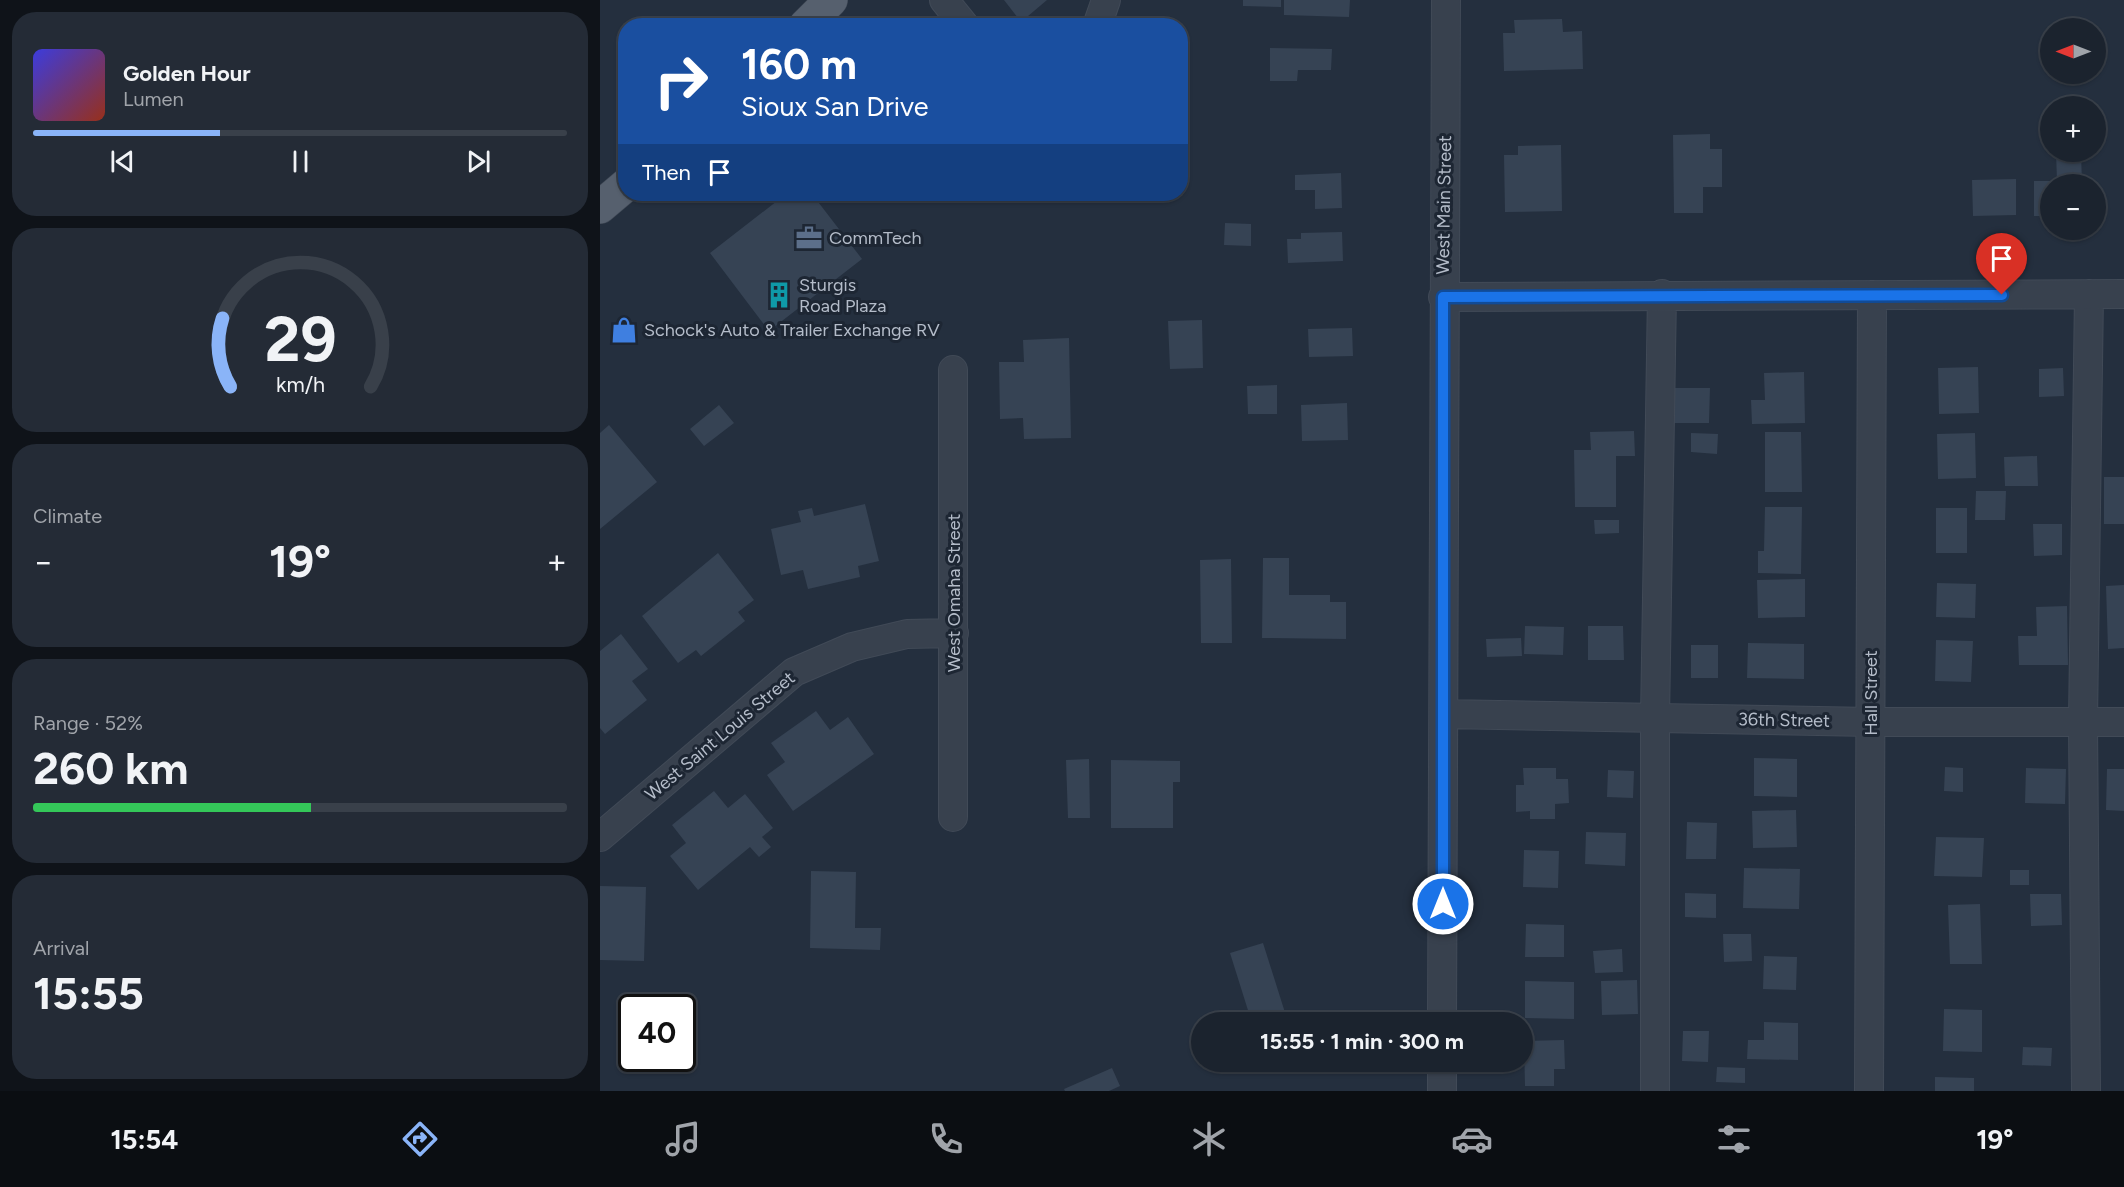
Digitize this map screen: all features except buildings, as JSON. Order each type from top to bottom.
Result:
[{"type":"main road","points":[[813,18],[831,0]]},
{"type":"street","points":[[944,0],[959,18]]},
{"type":"street","points":[[1100,18],[1106,0]]},
{"type":"street","name":"West Main Street","points":[[1442,1012],[1443,297],[1446,0]]},
{"type":"street","points":[[1443,297],[1662,294],[2124,294]]},
{"type":"street","points":[[1655,1091],[1655,719],[1662,294]]},
{"type":"street","points":[[2086,1091],[2083,722],[2089,294]]},
{"type":"street","name":"Hall Street","points":[[1869,1091],[1872,295]]},
{"type":"street","name":"West Omaha Street","points":[[953,370],[953,817]]},
{"type":"street","name":"West Saint Louis Street","points":[[600,837],[794,672],[852,647],[907,634],[954,633]]},
{"type":"street","name":"36th Street","points":[[1444,714],[1871,722],[2124,722]]},
{"type":"street","points":[[1442,1072],[1442,1091]]},
{"type":"place","name":"CommTech","points":[[809,238]]},
{"type":"place","name":"Sturgis Road Plaza","points":[[779,295]]},
{"type":"place","name":"Schock's Auto & Trailer Exchange RV","points":[[624,330]]},
{"type":"route","points":[[1443,904],[1443,297],[1662,294],[2002,295]]}]
